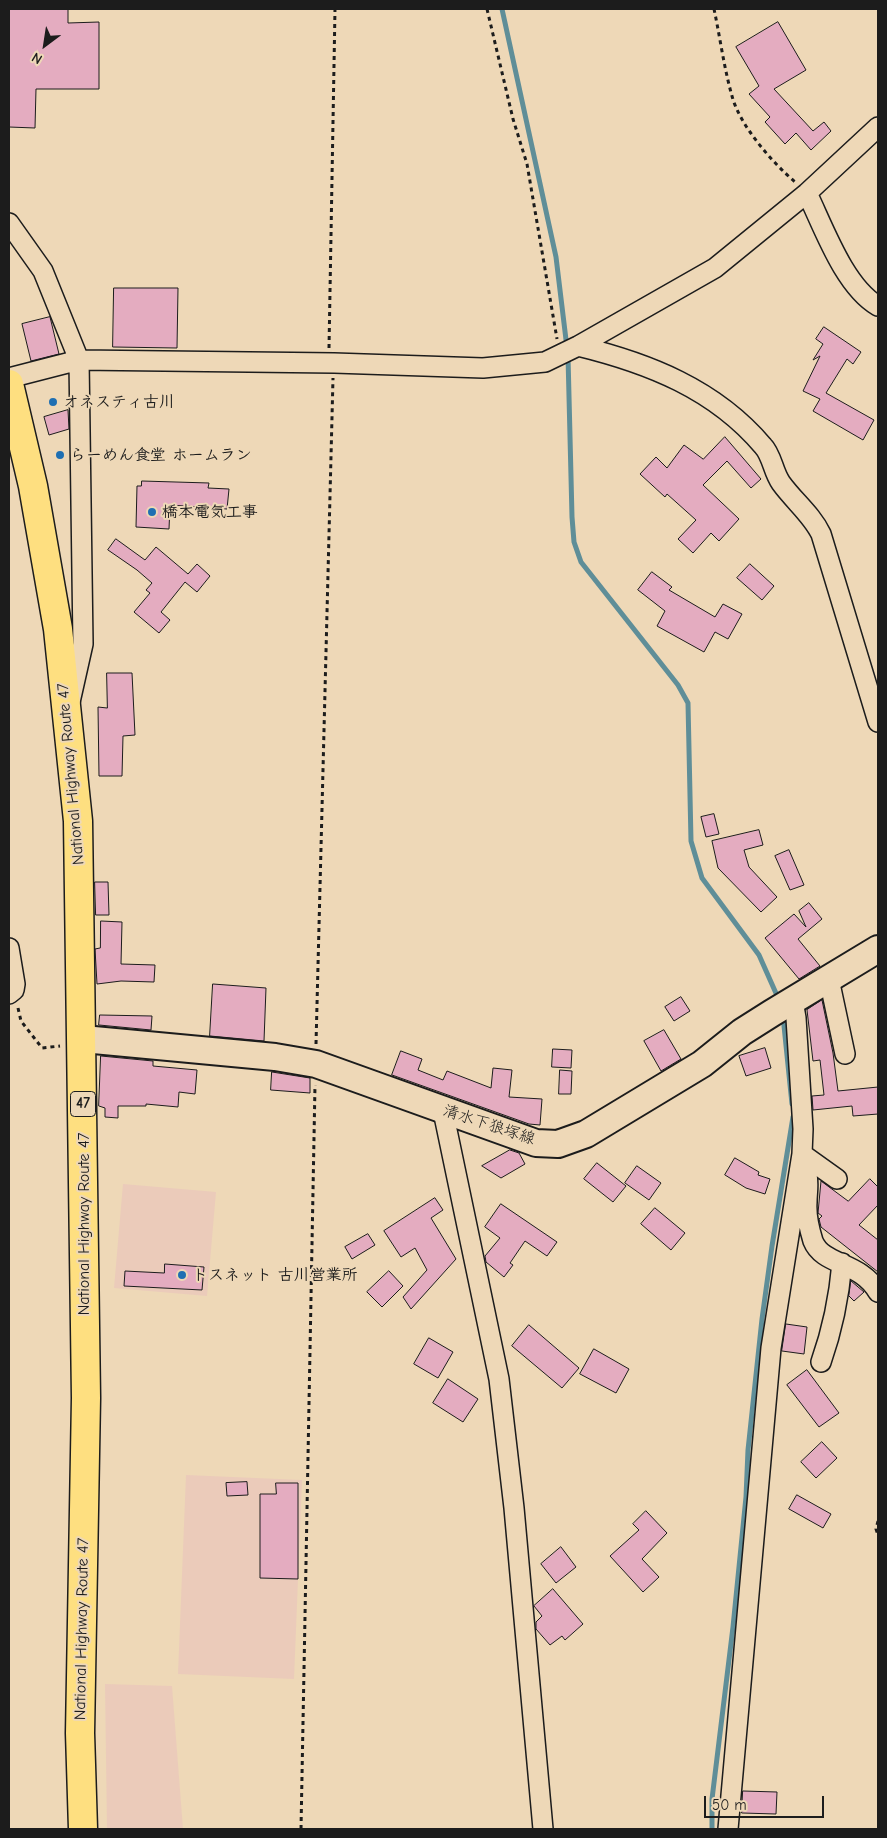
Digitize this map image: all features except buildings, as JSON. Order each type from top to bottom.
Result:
[{"type":"highway","name":"National Highway Route 47","points":[[9,384],[15,434],[33,486],[58,629],[78,821],[83,1038],[86,1398],[80,1733],[82,1829]]},
{"type":"main road","name":"清水下狼塚線","points":[[83,1038],[275,1056],[316,1064],[536,1143],[558,1144],[586,1134],[702,1064],[742,1032],[878,949]]},
{"type":"street","points":[[9,378],[79,360],[331,363],[483,368],[545,362],[715,268],[808,193],[878,127]]},
{"type":"street","points":[[808,193],[840,260],[856,288],[878,306]]},
{"type":"street","points":[[9,223],[43,271],[79,360],[83,644],[67,712]]},
{"type":"street","points":[[568,350],[618,355],[663,372],[702,392],[765,447],[775,475],[792,498],[816,524],[821,534],[878,722]]},
{"type":"street","points":[[9,948],[15,984],[11,992]]},
{"type":"street","points":[[830,979],[845,1054]]},
{"type":"street","points":[[728,1829],[767,1387],[802,1154],[803,1129],[796,1018],[784,1006]]},
{"type":"street","points":[[443,1110],[499,1379],[514,1508],[543,1829]]},
{"type":"street","points":[[802,1154],[837,1179]]},
{"type":"street","points":[[802,1154],[808,1181],[808,1224],[814,1243],[823,1256],[865,1275],[878,1292]]},
{"type":"street","points":[[821,1362],[836,1313],[842,1263]]},
{"type":"path","points":[[301,1829],[331,363],[335,9]]},
{"type":"path","points":[[487,9],[527,164],[568,350]]},
{"type":"path","points":[[714,9],[732,97],[739,112],[771,159],[808,193]]},
{"type":"path","points":[[11,992],[21,1021],[42,1048],[52,1048],[83,1038]]},
{"type":"path","points":[[878,1521],[876,1529],[878,1535]]},
{"type":"shaded area","points":[[123,1184],[216,1192],[207,1296],[114,1288]]},
{"type":"shaded area","points":[[186,1475],[302,1480],[294,1679],[178,1674]]},
{"type":"shaded area","points":[[105,1684],[172,1686],[183,1829],[107,1829]]},
{"type":"waterway","points":[[502,9],[556,257],[567,348]]},
{"type":"waterway","points":[[568,356],[574,542],[581,562],[678,685],[688,703],[691,841],[702,878],[759,955],[779,1000]]},
{"type":"waterway","points":[[783,1016],[792,1104]]},
{"type":"waterway","points":[[712,1829],[712,1799],[733,1627],[746,1497],[748,1450],[762,1319],[793,1117]]},
{"type":"place","name":"オネスティ古川","points":[[53,402]]},
{"type":"place","name":"らーめん食堂 ホームラン","points":[[60,455]]},
{"type":"place","name":"橋本電気工事","points":[[152,512]]},
{"type":"place","name":"トスネット 古川営業所","points":[[182,1275]]}]
